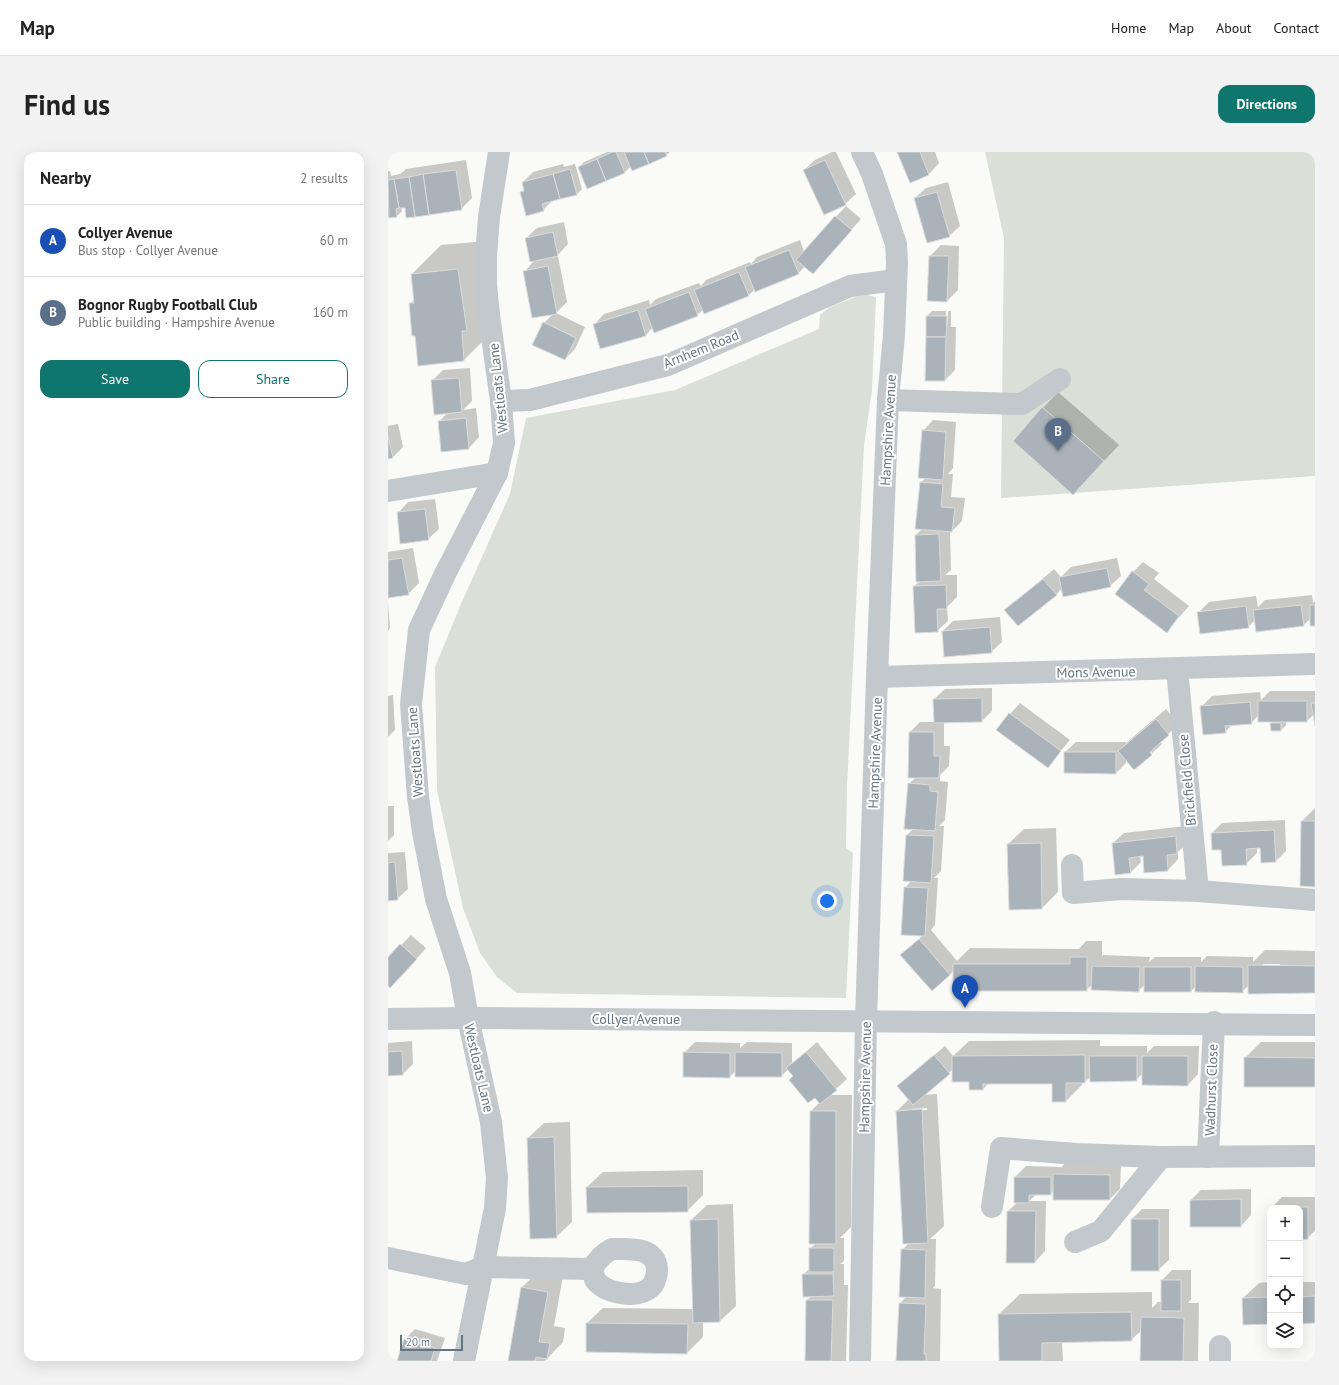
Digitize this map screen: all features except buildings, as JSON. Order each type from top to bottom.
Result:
[{"type":"street","name":"Westloats Lane","points":[[464,1361],[495,1208],[497,1178],[491,1122],[468,1018],[460,973],[436,899],[423,832],[418,797],[411,704],[419,630],[445,574],[497,473],[504,443],[501,401],[488,315],[486,256],[489,217],[498,152]]},
{"type":"street","name":"Hampshire Avenue","points":[[860,1361],[866,1021],[877,677],[888,400],[894,335],[896,244],[872,174],[862,152]]},
{"type":"street","name":"Arnhem Road","points":[[501,401],[530,400],[668,364],[850,286],[895,280]]},
{"type":"street","points":[[888,400],[1022,404],[1060,380]]},
{"type":"street","points":[[388,491],[497,473]]},
{"type":"street","name":"Mons Avenue","points":[[877,677],[1315,664]]},
{"type":"street","name":"Brickfield Close","points":[[1177,669],[1198,891]]},
{"type":"street","points":[[1072,865],[1073,893],[1121,888],[1198,891],[1315,900]]},
{"type":"street","name":"Collyer Avenue","points":[[388,1020],[468,1018],[1214,1022],[1315,1025]]},
{"type":"street","name":"Wadhurst Close","points":[[1208,1157],[1214,1022]]},
{"type":"street","name":"Wadhurst Close","points":[[992,1208],[1001,1148],[1076,1154],[1161,1157],[1315,1156]]},
{"type":"street","points":[[1075,1242],[1100,1231],[1161,1157]]},
{"type":"street","points":[[388,1258],[466,1274],[482,1267],[592,1269]]},
{"type":"shaded area","points":[[985,152],[1315,152],[1315,476],[1001,498],[1004,238]]},
{"type":"shaded area","points":[[862,294],[876,297],[872,390],[864,445],[847,786],[846,848],[853,853],[846,998],[517,993],[497,977],[480,953],[463,908],[437,790],[435,667],[461,604],[510,494],[526,418],[675,390],[819,329],[820,315],[830,307]]},
{"type":"place","name":"Bognor Rugby Football Club","points":[[1058,451]]},
{"type":"place","name":"Collyer Avenue","points":[[965,1008]]}]
